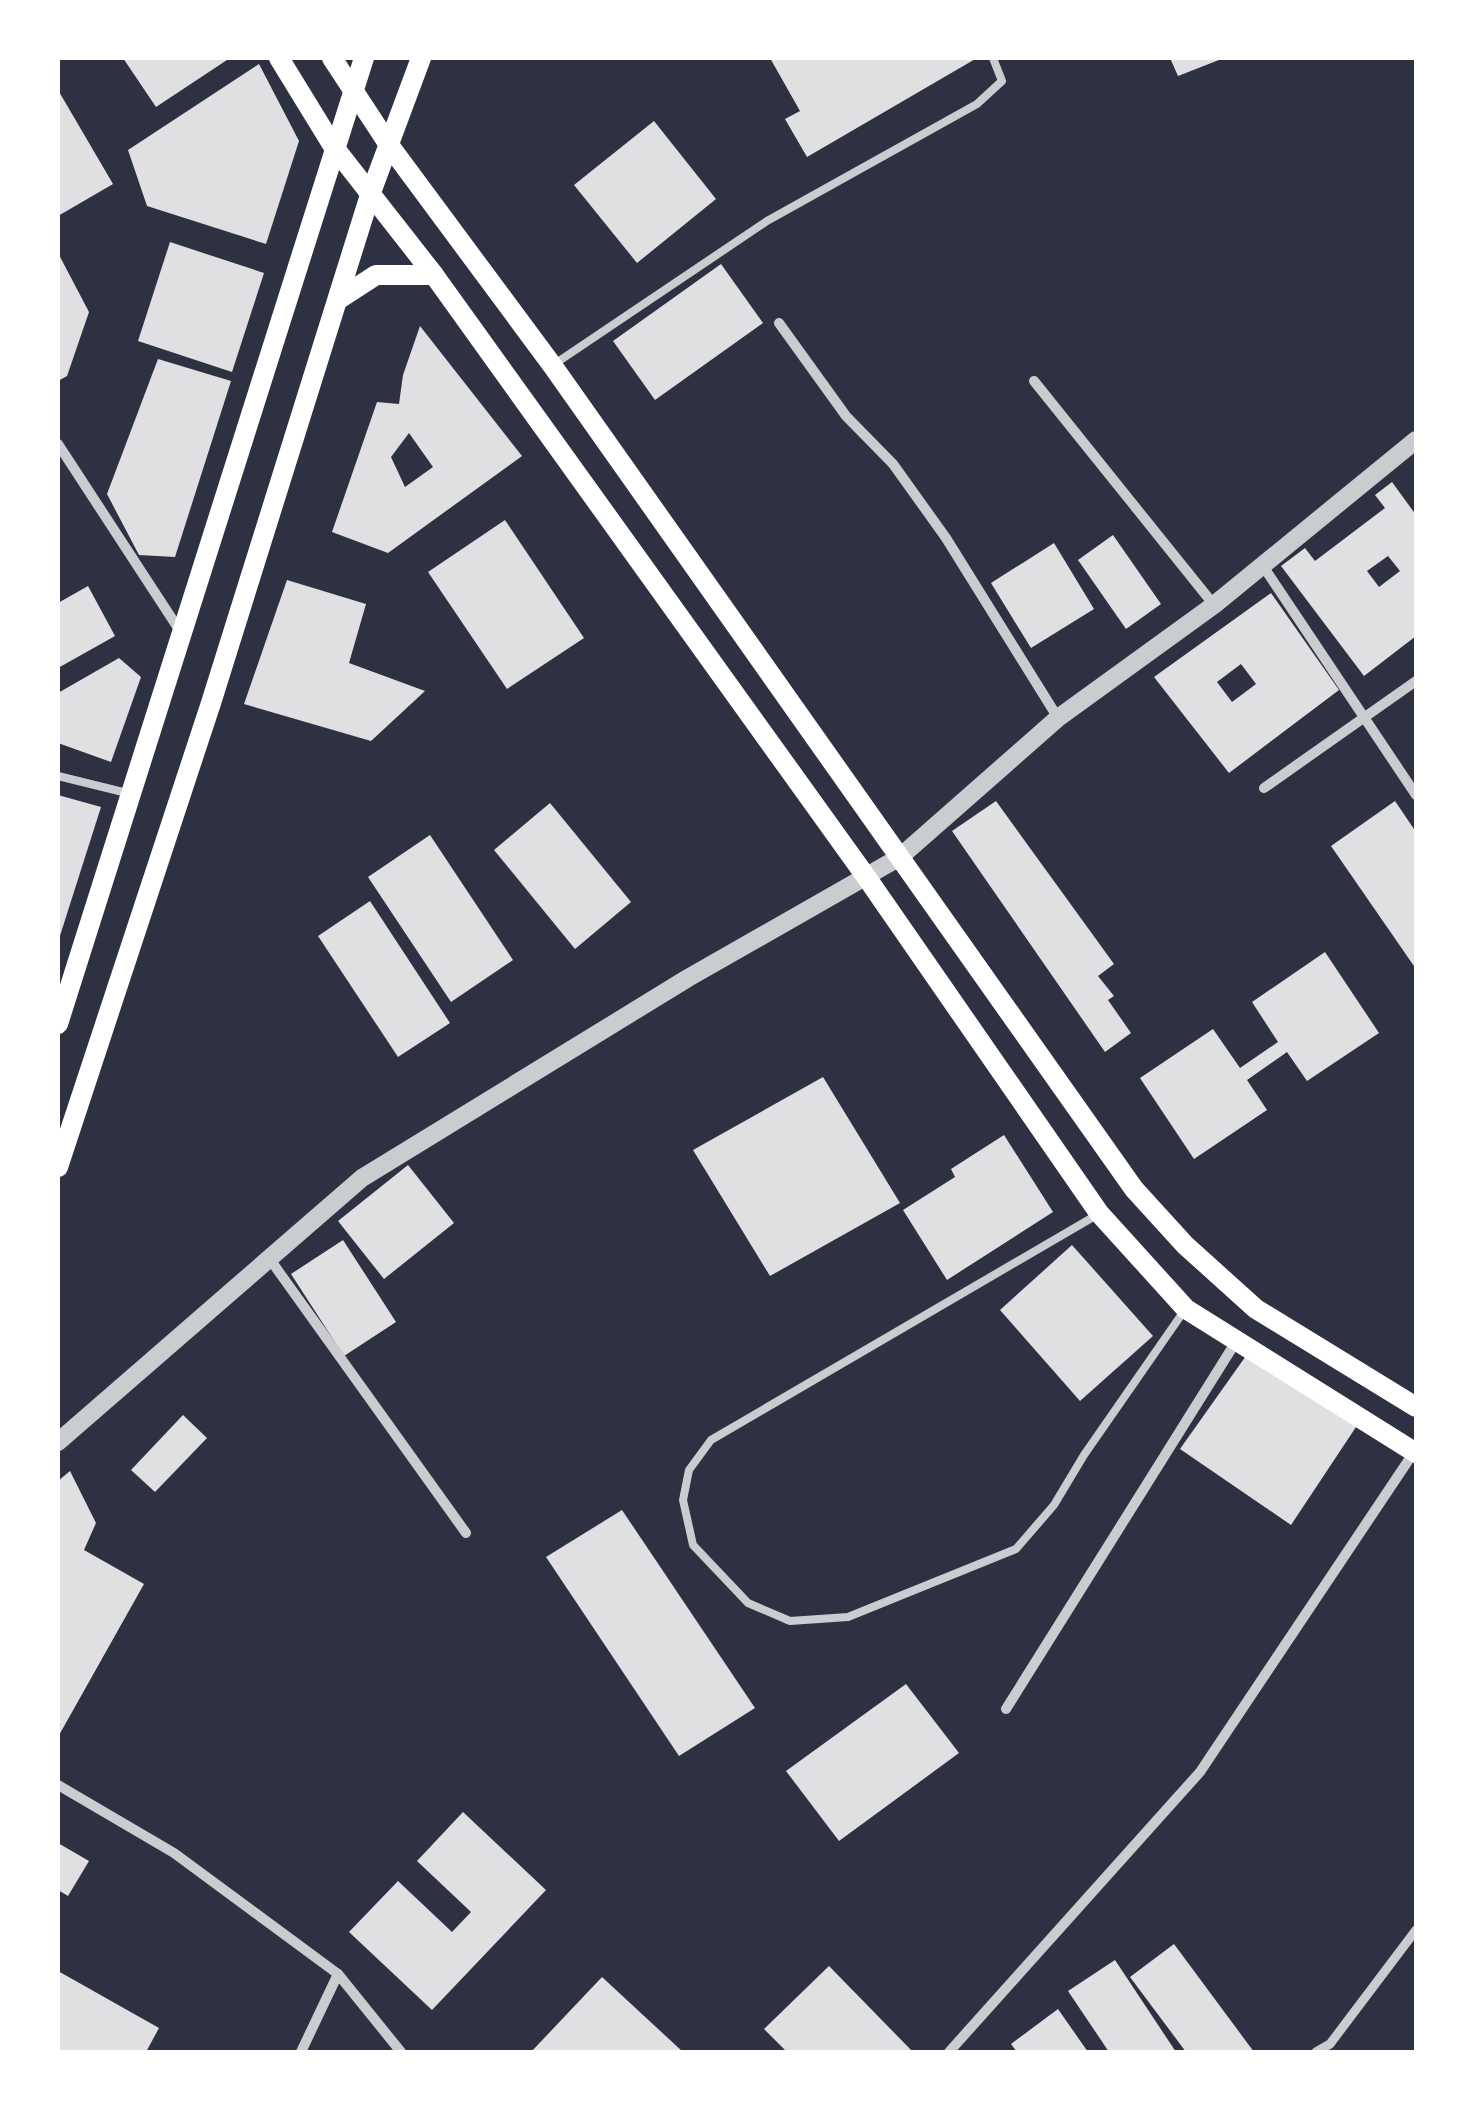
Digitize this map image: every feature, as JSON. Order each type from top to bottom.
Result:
[{"type":"main road","points":[[278,58],[334,146],[434,275],[867,878],[1099,1213],[1186,1309],[1416,1451]]},
{"type":"main road","points":[[332,58],[389,145],[552,365],[1134,1189],[1185,1245],[1256,1309],[1416,1407]]},
{"type":"main road","points":[[58,1024],[364,58]]},
{"type":"main road","points":[[58,1167],[211,703],[370,196],[421,58]]},
{"type":"main road","points":[[339,300],[376,275],[434,275]]},
{"type":"street","points":[[779,323],[846,416],[893,464],[946,538],[1058,718]]},
{"type":"street","points":[[1034,382],[1214,604]]},
{"type":"street","points":[[58,1442],[362,1178],[688,978],[900,858],[1058,718],[1263,566],[1416,440]]},
{"type":"street","points":[[58,444],[182,635]]},
{"type":"street","points":[[1263,566],[1416,795]]},
{"type":"street","points":[[1264,788],[1416,681]]},
{"type":"street","points":[[269,1258],[466,1533]]},
{"type":"street","points":[[1006,1709],[1237,1340]]},
{"type":"street","points":[[948,2052],[1200,1772],[1416,1451]]},
{"type":"street","points":[[58,1785],[174,1853],[338,1974],[401,2052]]},
{"type":"street","points":[[1316,2052],[1330,2044],[1416,1930]]},
{"type":"street","points":[[302,2052],[338,1974]]},
{"type":"lane","points":[[552,365],[767,221],[977,104],[1002,81],[994,58]]},
{"type":"lane","points":[[58,776],[131,794]]},
{"type":"lane","points":[[1099,1213],[710,1440],[689,1470],[683,1500],[693,1545],[748,1602],[790,1621],[848,1617],[1016,1549],[1054,1505],[1094,1440],[1186,1309]]},
{"type":"building","points":[[123,58],[230,58],[156,107]]},
{"type":"building","points":[[770,58],[977,58],[807,157],[785,119],[800,111]]},
{"type":"building","points":[[1170,58],[1224,58],[1178,76]]},
{"type":"building","points":[[259,64],[299,141],[266,244],[147,206],[128,150]]},
{"type":"building","points":[[58,90],[113,184],[58,216]]},
{"type":"building","points":[[654,121],[716,199],[637,263],[574,185]]},
{"type":"building","points":[[170,242],[264,273],[232,372],[138,341]]},
{"type":"building","points":[[58,253],[89,312],[67,376],[58,381]]},
{"type":"building","points":[[721,264],[763,323],[655,400],[613,341]]},
{"type":"building","points":[[420,326],[522,456],[388,553],[332,532],[377,402],[399,404],[403,375]],"holes":[[[409,433],[433,467],[405,487],[391,457]]]},
{"type":"building","points":[[158,359],[231,381],[175,557],[139,555],[107,494]]},
{"type":"building","points":[[1392,482],[1416,515],[1416,636],[1364,676],[1281,566],[1305,548],[1315,561],[1385,508],[1375,495]],"holes":[[[1388,556],[1400,571],[1379,587],[1367,571]]]},
{"type":"building","points":[[505,520],[584,638],[507,689],[428,572]]},
{"type":"building","points":[[1113,535],[1161,604],[1126,629],[1078,560]]},
{"type":"building","points":[[1054,543],[1094,609],[1031,648],[991,583]]},
{"type":"building","points":[[287,580],[366,604],[349,663],[425,691],[371,741],[244,704]]},
{"type":"building","points":[[88,586],[115,636],[58,668],[58,603]]},
{"type":"building","points":[[1271,593],[1339,690],[1229,773],[1154,677]],"holes":[[[1241,664],[1256,684],[1232,702],[1217,682]]]},
{"type":"building","points":[[119,658],[141,677],[111,762],[58,743],[58,693]]},
{"type":"building","points":[[58,795],[101,807],[58,942]]},
{"type":"building","points":[[996,801],[1114,964],[1098,976],[1114,996],[1108,1000],[1131,1033],[1105,1052],[952,831]]},
{"type":"building","points":[[1395,801],[1416,832],[1416,969],[1331,846]]},
{"type":"building","points":[[550,803],[631,902],[575,949],[494,850]]},
{"type":"building","points":[[430,835],[513,960],[451,1002],[368,877]]},
{"type":"building","points":[[370,901],[450,1023],[398,1057],[318,936]]},
{"type":"building","points":[[1325,952],[1379,1033],[1307,1081],[1287,1052],[1247,1080],[1267,1110],[1194,1159],[1140,1078],[1213,1029],[1240,1068],[1278,1042],[1252,1002]]},
{"type":"building","points":[[823,1077],[900,1203],[770,1276],[693,1150]]},
{"type":"building","points":[[1004,1135],[1053,1212],[947,1280],[903,1210],[955,1177],[951,1169]]},
{"type":"building","points":[[408,1165],[454,1223],[384,1279],[338,1221]]},
{"type":"building","points":[[343,1240],[396,1322],[344,1356],[291,1274]]},
{"type":"building","points":[[1072,1245],[1153,1336],[1080,1401],[1000,1310]]},
{"type":"building","points":[[1248,1353],[1358,1424],[1291,1525],[1180,1449]]},
{"type":"building","points":[[183,1415],[207,1438],[155,1492],[131,1470]]},
{"type":"building","points":[[70,1471],[96,1523],[84,1550],[144,1584],[58,1737],[58,1481]]},
{"type":"building","points":[[622,1510],[755,1708],[679,1756],[546,1557]]},
{"type":"building","points":[[906,1684],[959,1753],[839,1841],[786,1771]]},
{"type":"building","points":[[463,1812],[546,1890],[432,2010],[349,1932],[398,1881],[452,1932],[471,1912],[417,1861]]},
{"type":"building","points":[[58,1843],[89,1861],[68,1896],[58,1890]]},
{"type":"building","points":[[1174,1944],[1254,2052],[1186,2052],[1130,1977]]},
{"type":"building","points":[[1115,1960],[1176,2052],[1109,2052],[1068,1991]]},
{"type":"building","points":[[829,1966],[913,2052],[787,2052],[764,2029]]},
{"type":"building","points":[[58,1971],[159,2028],[146,2052],[58,2052]]},
{"type":"building","points":[[602,1977],[683,2052],[531,2052]]},
{"type":"building","points":[[1058,2009],[1088,2052],[1017,2052],[1011,2044]]}]
